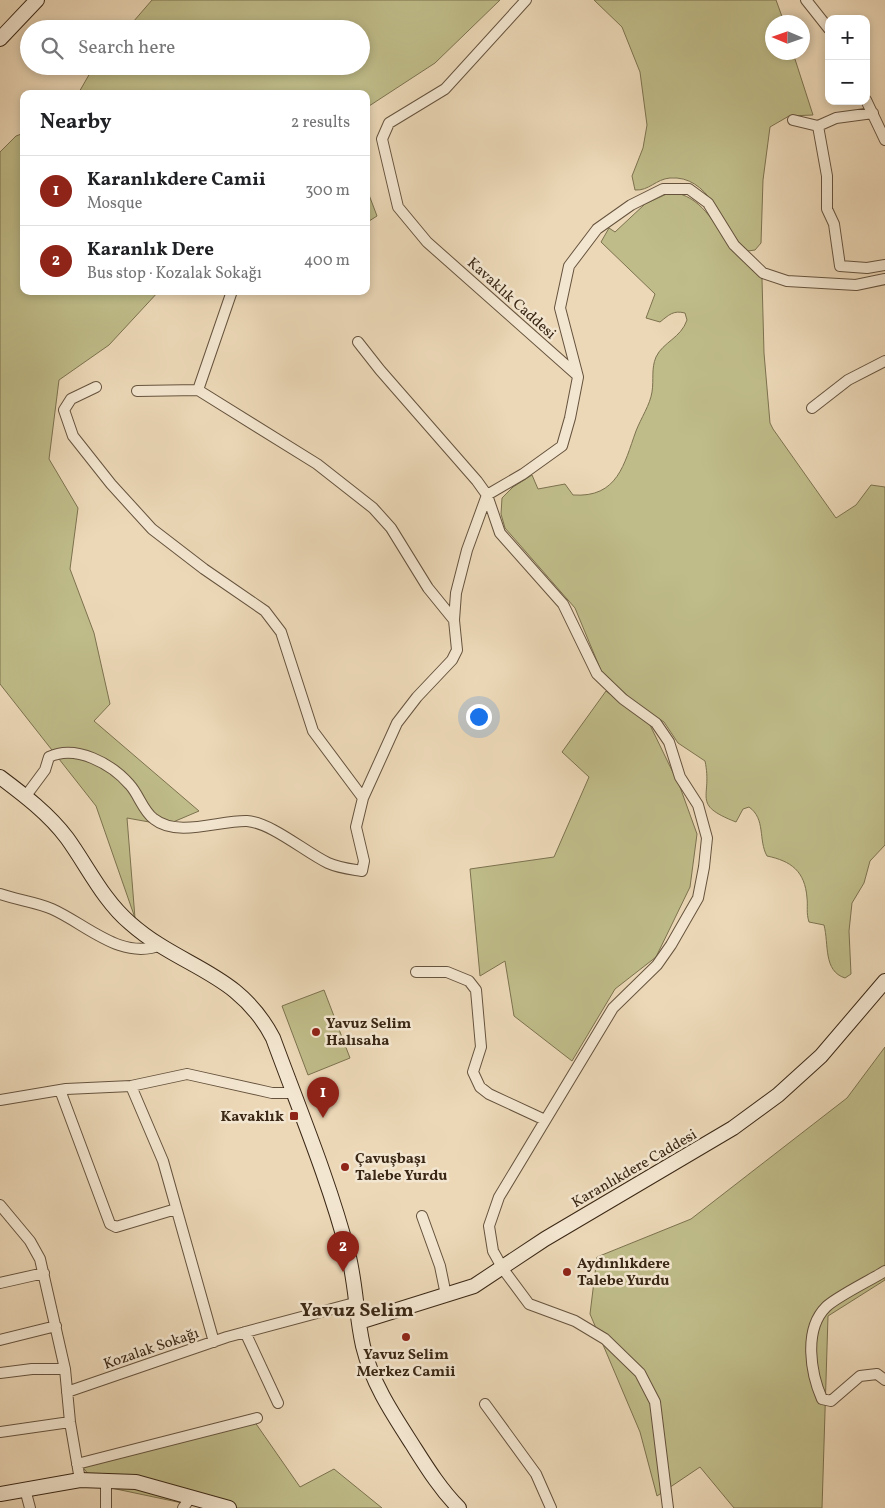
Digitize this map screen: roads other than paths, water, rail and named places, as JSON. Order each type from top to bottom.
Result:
[{"type":"street","points":[[0,39],[37,0]]},
{"type":"street","name":"Kavaklık Caddesi","points":[[526,0],[445,89],[389,123],[382,139],[398,206],[427,242],[578,376]]},
{"type":"street","points":[[806,0],[825,24]]},
{"type":"street","points":[[869,105],[885,140]]},
{"type":"street","points":[[793,120],[818,126],[836,118],[873,113]]},
{"type":"street","points":[[818,126],[827,176],[827,209],[834,224],[840,266],[867,268],[885,265]]},
{"type":"street","points":[[25,797],[45,770],[49,757],[59,752],[78,753],[111,768],[130,785],[153,819],[168,826],[214,826],[228,822],[249,821],[271,830],[328,863],[362,871],[364,861],[356,827],[363,798],[397,723],[452,660],[457,650],[454,620],[456,593],[467,550],[487,495],[523,474],[562,446],[570,418],[578,376],[560,308],[569,266],[597,229],[631,204],[663,190],[689,189],[708,203],[734,244],[763,273],[787,281],[856,285],[885,279]]},
{"type":"street","points":[[198,390],[231,295]]},
{"type":"street","points":[[358,342],[477,481],[487,495],[500,533],[563,604],[597,674],[623,699],[656,723],[669,742],[680,777],[698,805],[707,838],[698,898],[671,945],[657,965],[613,1008],[499,1197],[489,1226],[493,1251],[503,1269],[529,1304],[575,1321],[605,1339],[640,1373],[655,1402],[667,1482],[668,1508]]},
{"type":"street","points":[[812,408],[848,380],[885,361]]},
{"type":"street","points":[[96,388],[71,399],[64,410],[73,436],[111,484],[152,529],[204,570],[265,611],[281,632],[313,731],[363,798]]},
{"type":"street","points":[[137,391],[198,390],[318,464],[373,508],[391,528],[428,588],[454,620]]},
{"type":"street","points":[[0,777],[25,797],[67,838],[118,910],[131,924],[160,945],[227,983],[246,998],[261,1017],[273,1038],[294,1093],[348,1252],[369,1367],[384,1401],[429,1471],[459,1508]]},
{"type":"street","points":[[0,894],[51,908],[124,948],[143,950],[160,945]]},
{"type":"street","points":[[416,972],[447,972],[469,982],[476,990],[481,1047],[473,1072],[480,1087],[489,1094],[545,1120]]},
{"type":"street","name":"Karanlıkdere Caddesi","points":[[360,1322],[474,1286],[503,1269],[545,1239],[711,1142],[757,1111],[821,1056],[885,981]]},
{"type":"street","points":[[0,1100],[60,1090],[132,1086],[187,1074],[243,1084],[272,1093],[294,1093]]},
{"type":"street","points":[[132,1086],[163,1161],[214,1342]]},
{"type":"street","points":[[60,1090],[110,1224],[116,1227],[176,1209]]},
{"type":"street","points":[[0,1205],[30,1241],[40,1258],[64,1369],[70,1422],[80,1480]]},
{"type":"street","points":[[422,1216],[440,1266],[446,1295]]},
{"type":"street","points":[[882,1376],[860,1376],[831,1401],[822,1399],[814,1382],[810,1347],[818,1320],[826,1307],[885,1271]]},
{"type":"street","points":[[0,1283],[44,1273]]},
{"type":"street","name":"Kozalak Sokağı","points":[[67,1392],[245,1332],[358,1302]]},
{"type":"street","points":[[0,1340],[56,1326]]},
{"type":"street","points":[[245,1332],[278,1403]]},
{"type":"street","points":[[0,1373],[32,1369],[64,1369]]},
{"type":"street","points":[[485,1404],[536,1474],[551,1508]]},
{"type":"street","points":[[77,1464],[257,1418]]},
{"type":"street","points":[[0,1432],[70,1422]]},
{"type":"street","points":[[0,1494],[80,1480],[136,1482],[187,1503],[230,1508]]},
{"type":"street","points":[[106,1481],[106,1508]]},
{"type":"street","points":[[25,1489],[30,1508]]},
{"type":"place","name":"Yavuz Selim Halısaha","points":[[316,1032]]},
{"type":"place","name":"Kavaklık","points":[[294,1116]]},
{"type":"place","name":"Karanlıkdere Camii","points":[[323,1118]]},
{"type":"place","name":"Çavuşbaşı Talebe Yurdu","points":[[345,1167]]},
{"type":"place","name":"Karanlık Dere","points":[[343,1272]]},
{"type":"place","name":"Aydınlıkdere Talebe Yurdu","points":[[567,1272]]},
{"type":"place","name":"Yavuz Selim Merkez Camii","points":[[406,1337]]},
{"type":"district","name":"Yavuz Selim","points":[[357,1309]]}]
